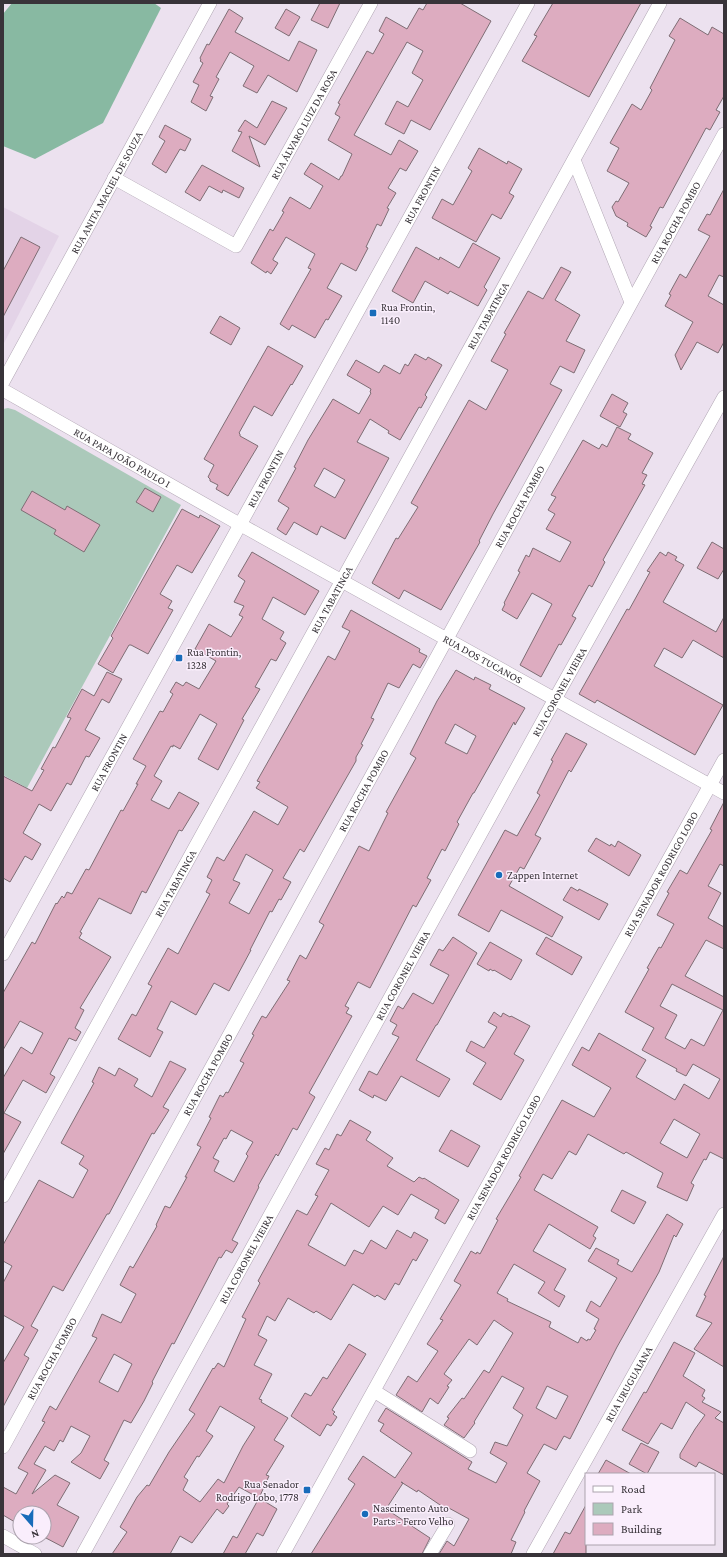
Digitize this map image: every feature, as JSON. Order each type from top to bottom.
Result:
[{"type":"street","name":"RUA ANITA MACIEL DE SOUZA","points":[[3,382],[210,3]]},
{"type":"street","name":"RUA ÁLVARO LUIZ DA ROSA","points":[[114,178],[236,246],[371,3]]},
{"type":"street","name":"RUA FRONTIN","points":[[3,954],[528,3]]},
{"type":"street","name":"RUA TABATINGA","points":[[3,1196],[660,3]]},
{"type":"street","name":"RUA ROCHA POMBO","points":[[3,1447],[724,134]]},
{"type":"street","points":[[574,160],[631,302]]},
{"type":"street","name":"RUA PAPA JOÃO PAULO I","points":[[3,390],[241,525]]},
{"type":"street","name":"RUA CORONEL VIEIRA","points":[[83,1554],[555,699],[724,397]]},
{"type":"street","name":"RUA DOS TUCANOS","points":[[241,525],[724,793]]},
{"type":"street","name":"RUA SENADOR RODRIGO LOBO","points":[[283,1554],[724,760]]},
{"type":"street","name":"RUA URUGUAIANA","points":[[533,1554],[724,1214]]},
{"type":"street","points":[[374,1391],[470,1451]]},
{"type":"street","points":[[430,1554],[448,1524]]},
{"type":"street","points":[[3,1536],[35,1554]]},
{"type":"shaded area","points":[[3,207],[59,236],[3,345]]},
{"type":"green space","points":[[12,3],[154,3],[161,8],[103,123],[35,159],[3,146],[3,14]]},
{"type":"green space","points":[[8,408],[15,410],[181,505],[27,788],[3,775],[3,409]]},
{"type":"building","points":[[320,3],[340,3],[328,28],[311,20]]},
{"type":"building","points":[[427,3],[460,3],[491,21],[430,130],[411,120],[404,134],[385,124],[397,101],[408,107],[423,80],[412,73],[423,51],[407,42],[354,135],[391,155],[399,140],[418,151],[406,171],[400,168],[388,188],[396,193],[387,208],[389,209],[381,226],[377,224],[366,247],[368,248],[356,271],[341,263],[327,288],[342,296],[328,320],[326,319],[315,338],[292,325],[289,330],[280,324],[311,269],[308,268],[315,254],[286,237],[273,259],[278,263],[271,274],[267,271],[266,273],[251,263],[270,229],[273,231],[284,212],[282,211],[290,197],[310,209],[323,186],[304,174],[311,163],[339,180],[342,176],[352,154],[328,140],[340,117],[335,114],[340,104],[338,103],[367,51],[373,54],[384,34],[379,31],[386,17],[407,29],[419,8],[423,10]]},
{"type":"building","points":[[553,3],[641,3],[589,97],[522,61],[537,36],[534,35]]},
{"type":"building","points":[[229,9],[243,18],[235,32],[289,61],[299,41],[317,50],[297,92],[268,75],[257,93],[243,86],[254,66],[230,52],[216,77],[219,79],[210,96],[213,97],[206,111],[191,102],[199,85],[193,82],[203,63],[200,61],[200,58]]},
{"type":"building","points":[[286,9],[300,17],[289,36],[275,28]]},
{"type":"building","points":[[680,18],[708,35],[712,27],[724,34],[724,96],[716,110],[720,112],[710,130],[706,128],[663,208],[660,207],[650,226],[652,227],[646,237],[627,226],[628,223],[616,216],[612,207],[616,201],[618,202],[629,183],[607,171],[619,148],[610,143],[632,104],[641,110],[652,90],[650,88],[675,40],[669,36]]},
{"type":"building","points":[[272,101],[287,108],[265,145],[249,136],[260,167],[232,151],[242,132],[238,131],[245,120],[257,128]]},
{"type":"building","points":[[165,125],[191,139],[185,151],[180,149],[166,173],[152,164],[165,141],[159,137]]},
{"type":"building","points":[[479,148],[507,164],[508,161],[522,169],[509,193],[514,196],[501,219],[492,214],[476,242],[432,218],[442,199],[453,205],[472,171],[468,168]]},
{"type":"building","points":[[202,165],[244,188],[239,198],[223,190],[222,193],[209,186],[200,201],[185,192]]},
{"type":"building","points":[[724,189],[724,277],[719,275],[708,296],[724,305],[724,342],[718,353],[697,342],[681,370],[675,355],[693,322],[665,306],[671,295],[669,294],[680,274],[686,278],[710,236],[698,230],[707,214],[710,215]]},
{"type":"building","points":[[21,237],[40,247],[3,317],[3,271]]},
{"type":"building","points":[[473,243],[500,258],[484,287],[487,290],[478,306],[450,291],[448,294],[425,281],[413,303],[392,291],[416,247],[439,260],[440,257],[459,268]]},
{"type":"building","points":[[561,267],[571,272],[555,300],[580,315],[566,341],[585,350],[574,373],[560,366],[550,384],[562,390],[493,514],[479,541],[480,542],[441,610],[404,590],[399,599],[372,583],[396,538],[398,539],[418,507],[411,503],[469,400],[486,410],[508,370],[491,361],[506,334],[504,333],[528,291],[543,299]]},
{"type":"building","points":[[220,316],[240,328],[231,345],[210,333]]},
{"type":"building","points":[[268,346],[303,366],[272,416],[254,406],[239,433],[240,436],[258,446],[228,496],[216,489],[218,485],[210,481],[208,477],[214,465],[204,459]]},
{"type":"building","points":[[415,354],[426,360],[428,357],[442,365],[425,395],[427,397],[421,408],[419,407],[400,440],[370,419],[357,442],[389,458],[345,539],[321,526],[317,535],[294,522],[286,535],[277,529],[289,508],[278,501],[296,468],[294,467],[308,440],[333,399],[359,414],[371,393],[371,389],[347,375],[356,360],[379,373],[384,365],[400,374],[405,364],[408,366]],"holes":[[[324,468],[345,480],[335,498],[314,486]]]},
{"type":"building","points":[[612,394],[628,403],[623,412],[627,414],[620,427],[600,416]]},
{"type":"building","points":[[617,427],[631,434],[628,439],[653,453],[642,473],[647,475],[642,484],[645,485],[603,560],[605,562],[592,587],[589,585],[572,616],[576,618],[561,645],[559,644],[541,677],[520,665],[552,604],[532,593],[517,619],[502,610],[505,604],[504,603],[520,572],[518,571],[526,555],[529,557],[533,548],[560,562],[571,542],[546,529],[555,514],[548,510],[556,497],[551,495],[583,440],[599,449],[602,444],[607,447]]},
{"type":"building","points":[[145,488],[161,497],[153,512],[136,502]]},
{"type":"building","points":[[32,491],[65,510],[67,506],[100,525],[84,552],[54,534],[56,530],[21,510]]},
{"type":"building","points":[[182,509],[199,518],[200,515],[220,526],[192,573],[177,565],[160,594],[172,601],[168,608],[173,610],[148,654],[129,645],[113,673],[98,664],[113,638],[111,636]]},
{"type":"building","points":[[712,542],[724,549],[724,569],[718,579],[697,568]]},
{"type":"building","points":[[252,552],[319,591],[305,615],[273,597],[262,619],[284,632],[280,639],[286,643],[276,661],[271,659],[255,687],[260,689],[242,719],[244,720],[218,770],[198,759],[217,724],[200,714],[180,749],[173,745],[173,747],[171,746],[154,776],[162,781],[151,800],[169,809],[179,792],[199,803],[182,831],[179,830],[146,893],[142,891],[131,914],[99,898],[80,932],[82,933],[79,938],[111,957],[80,1008],[84,1010],[75,1028],[81,1032],[76,1041],[69,1038],[50,1074],[55,1077],[46,1093],[23,1080],[4,1113],[21,1122],[3,1154],[3,1078],[21,1047],[32,1054],[43,1033],[20,1021],[3,1050],[3,993],[32,942],[35,944],[56,903],[57,904],[62,896],[64,898],[67,892],[72,894],[86,869],[89,870],[121,810],[123,811],[146,766],[133,759],[160,711],[163,712],[173,694],[170,692],[176,682],[183,686],[186,682],[199,689],[216,661],[195,649],[209,624],[231,637],[243,617],[239,615],[244,606],[234,602],[245,581],[238,576]]},
{"type":"building","points":[[660,552],[666,556],[668,552],[677,557],[675,560],[684,565],[663,602],[716,632],[724,617],[724,658],[693,640],[682,658],[664,648],[654,666],[723,705],[695,755],[597,700],[595,703],[579,694],[627,609],[629,610],[650,572],[647,571]]},
{"type":"building","points":[[351,610],[420,649],[419,652],[427,656],[420,668],[413,664],[399,688],[388,683],[371,718],[374,719],[361,744],[363,745],[356,757],[356,761],[304,852],[300,849],[283,878],[291,882],[281,900],[279,899],[272,912],[270,911],[229,991],[214,983],[196,1015],[171,1001],[157,1029],[163,1032],[150,1057],[118,1039],[132,1014],[136,1016],[152,986],[148,984],[168,948],[178,954],[210,894],[206,892],[212,880],[207,877],[217,857],[224,861],[254,811],[278,825],[288,807],[256,788],[260,782],[257,781],[328,656],[335,660],[350,631],[342,627]],"holes":[[[246,854],[273,870],[249,914],[229,903],[240,883],[233,880]]]},
{"type":"building","points":[[456,670],[474,680],[475,677],[491,685],[489,689],[525,708],[515,725],[514,722],[473,793],[457,822],[459,824],[445,851],[442,849],[427,878],[431,880],[416,907],[413,905],[370,988],[358,982],[345,1006],[349,1008],[346,1013],[352,1016],[309,1093],[315,1097],[297,1130],[293,1128],[278,1156],[276,1154],[258,1186],[259,1187],[232,1240],[238,1243],[232,1253],[226,1250],[221,1258],[219,1257],[174,1344],[172,1343],[144,1401],[131,1423],[124,1420],[104,1460],[109,1463],[100,1479],[71,1462],[81,1453],[90,1436],[71,1426],[63,1442],[60,1440],[54,1451],[45,1446],[34,1464],[46,1470],[32,1494],[55,1475],[70,1483],[57,1505],[79,1517],[63,1547],[52,1541],[52,1505],[12,1505],[12,1520],[3,1515],[3,1487],[16,1494],[28,1473],[18,1468],[45,1422],[42,1421],[50,1406],[56,1410],[97,1338],[92,1336],[102,1314],[121,1323],[136,1294],[120,1285],[130,1266],[133,1268],[157,1226],[156,1225],[165,1206],[170,1208],[187,1177],[185,1177],[201,1147],[197,1145],[211,1118],[209,1117],[220,1095],[223,1097],[226,1092],[228,1093],[244,1063],[240,1061],[262,1016],[266,1018],[290,981],[287,980],[300,955],[306,959],[324,925],[319,922],[359,846],[369,851],[388,813],[386,812],[416,758],[410,754],[437,701]],"holes":[[[455,724],[476,736],[467,754],[445,743]],[[231,1130],[253,1142],[246,1154],[248,1156],[234,1182],[214,1171],[219,1161],[213,1158],[224,1138],[226,1139]],[[114,1354],[132,1364],[118,1392],[99,1382]]]},
{"type":"building","points":[[107,672],[122,679],[109,703],[102,699],[85,730],[100,738],[89,757],[86,756],[71,785],[67,783],[51,811],[39,804],[23,833],[41,844],[32,860],[25,856],[10,882],[3,878],[3,776],[32,791],[44,770],[41,769],[53,747],[55,748],[71,718],[67,717],[82,689],[94,696]]},
{"type":"building","points":[[566,733],[587,744],[571,772],[569,770],[535,835],[541,838],[524,869],[520,867],[509,886],[563,917],[552,937],[501,910],[489,932],[458,915],[505,830],[517,836],[540,795],[537,793],[553,761],[551,760]]},
{"type":"building","points":[[724,802],[724,866],[720,864],[708,886],[721,893],[708,918],[724,927],[724,949],[706,940],[685,976],[724,997],[724,1159],[710,1152],[706,1160],[704,1159],[691,1183],[694,1185],[687,1201],[657,1187],[663,1173],[626,1152],[624,1154],[588,1134],[576,1155],[569,1151],[552,1179],[543,1174],[534,1190],[598,1227],[593,1236],[596,1238],[590,1249],[549,1224],[533,1251],[566,1269],[554,1290],[565,1296],[559,1307],[538,1293],[545,1282],[514,1264],[497,1293],[508,1299],[507,1301],[551,1322],[549,1327],[578,1343],[581,1337],[587,1341],[588,1339],[590,1340],[596,1330],[594,1329],[599,1319],[586,1311],[591,1301],[600,1307],[617,1278],[588,1261],[596,1248],[619,1260],[617,1264],[632,1272],[667,1214],[683,1224],[676,1237],[674,1235],[659,1272],[617,1347],[570,1439],[564,1436],[556,1450],[544,1444],[527,1473],[540,1481],[511,1540],[516,1542],[511,1554],[439,1554],[447,1541],[454,1546],[469,1519],[447,1507],[446,1509],[418,1490],[417,1492],[403,1483],[386,1509],[430,1538],[422,1554],[311,1554],[355,1484],[348,1479],[363,1456],[395,1478],[412,1453],[380,1431],[384,1424],[378,1421],[386,1408],[472,1462],[468,1469],[496,1483],[507,1463],[490,1453],[495,1442],[507,1446],[523,1415],[513,1408],[524,1388],[502,1376],[474,1422],[475,1423],[464,1438],[444,1425],[449,1418],[447,1417],[462,1398],[464,1399],[484,1370],[489,1373],[513,1333],[494,1320],[477,1345],[469,1339],[444,1374],[452,1380],[447,1386],[449,1387],[438,1404],[430,1398],[422,1412],[396,1395],[408,1376],[417,1382],[438,1351],[427,1344],[443,1320],[440,1319],[461,1285],[454,1281],[471,1251],[476,1254],[477,1252],[480,1254],[498,1220],[496,1219],[521,1177],[519,1176],[562,1100],[594,1117],[611,1088],[572,1065],[582,1047],[589,1051],[599,1033],[646,1060],[636,1077],[675,1100],[684,1084],[709,1099],[720,1079],[693,1064],[686,1076],[676,1071],[677,1069],[642,1050],[654,1028],[625,1012],[649,969],[647,968],[659,947],[661,948],[674,924],[657,915],[669,893],[667,892],[680,870],[687,874],[712,830],[710,829]],"holes":[[[672,984],[723,1010],[704,1046],[691,1039],[685,1049],[665,1038],[677,1015],[660,1006]],[[674,1119],[700,1134],[687,1158],[660,1143]],[[547,1386],[568,1396],[556,1419],[536,1408]]]},
{"type":"building","points":[[596,838],[610,846],[611,844],[615,847],[618,841],[641,855],[629,876],[588,851]]},
{"type":"building","points":[[571,887],[578,891],[579,889],[608,904],[599,920],[563,900]]},
{"type":"building","points":[[453,937],[477,953],[416,1060],[450,1079],[439,1097],[401,1076],[386,1101],[374,1095],[373,1098],[359,1090],[369,1071],[377,1075],[399,1037],[392,1034],[397,1025],[390,1021],[398,1006],[403,1009],[413,993],[433,1004],[449,975],[430,965],[439,949],[443,951]]},
{"type":"building","points":[[546,937],[582,957],[572,975],[536,954]]},
{"type":"building","points":[[490,942],[522,960],[511,980],[494,970],[493,971],[490,969],[489,971],[477,964]]},
{"type":"building","points":[[494,1012],[501,1017],[503,1013],[510,1017],[511,1016],[530,1026],[514,1054],[524,1060],[501,1100],[473,1084],[486,1063],[466,1051],[471,1041],[484,1048],[497,1027],[488,1022]]},
{"type":"building","points":[[170,1061],[186,1069],[163,1107],[169,1110],[154,1134],[152,1133],[109,1214],[107,1214],[63,1291],[53,1286],[31,1326],[38,1330],[24,1355],[29,1358],[3,1407],[3,1363],[24,1327],[3,1315],[3,1283],[12,1266],[3,1261],[3,1245],[39,1180],[73,1198],[88,1170],[79,1164],[84,1156],[61,1143],[94,1083],[92,1082],[99,1067],[115,1076],[119,1068],[138,1079],[134,1086],[152,1097]]},
{"type":"building","points":[[350,1120],[371,1132],[366,1140],[393,1158],[387,1166],[414,1182],[419,1177],[424,1178],[459,1200],[445,1224],[435,1218],[439,1210],[411,1194],[398,1215],[383,1206],[369,1227],[331,1203],[308,1245],[345,1266],[354,1250],[363,1254],[371,1240],[386,1249],[397,1230],[411,1238],[414,1232],[428,1240],[416,1261],[413,1259],[399,1285],[395,1283],[385,1300],[377,1295],[375,1297],[353,1284],[331,1320],[316,1311],[314,1313],[288,1298],[275,1321],[267,1316],[258,1335],[267,1340],[254,1365],[272,1374],[259,1399],[262,1400],[261,1402],[288,1418],[274,1440],[284,1446],[266,1475],[269,1476],[259,1498],[239,1487],[227,1504],[229,1506],[223,1514],[217,1509],[192,1543],[180,1536],[170,1554],[112,1554],[127,1532],[120,1527],[137,1497],[147,1485],[149,1486],[169,1452],[195,1414],[189,1410],[213,1368],[214,1369],[218,1363],[224,1367],[246,1319],[242,1317],[260,1283],[258,1281],[297,1210],[307,1215],[318,1196],[315,1195],[329,1170],[316,1164],[325,1148],[329,1150],[337,1134],[341,1136]],"holes":[[[220,1406],[255,1427],[243,1446],[224,1483],[218,1479],[200,1502],[183,1490],[188,1480],[184,1477],[197,1456],[199,1457],[213,1436],[206,1431]]]},
{"type":"building","points":[[451,1130],[480,1146],[468,1167],[439,1151]]},
{"type":"building","points":[[622,1190],[646,1202],[634,1224],[611,1211]]},
{"type":"building","points":[[724,1256],[724,1367],[694,1349],[712,1323],[696,1316],[706,1296],[704,1295]]},
{"type":"building","points":[[674,1342],[695,1353],[683,1376],[705,1390],[702,1396],[705,1398],[702,1402],[721,1412],[715,1418],[724,1423],[724,1475],[699,1462],[696,1467],[680,1458],[680,1454],[705,1415],[686,1402],[672,1429],[661,1423],[648,1444],[622,1430],[644,1392],[646,1393]]},
{"type":"building","points":[[349,1344],[366,1354],[332,1410],[335,1412],[333,1414],[337,1417],[331,1426],[327,1424],[320,1436],[291,1416],[305,1393],[311,1396],[323,1377],[327,1379]]},
{"type":"building","points":[[641,1443],[659,1452],[648,1473],[629,1464]]},
{"type":"building","points":[[606,1460],[629,1473],[599,1473]]},
{"type":"building","points":[[259,1498],[277,1509],[263,1536],[257,1533],[245,1554],[223,1554],[233,1536],[237,1538]]},
{"type":"building","points":[[585,1507],[586,1554],[553,1554],[565,1532],[570,1534]]},
{"type":"place","name":"Rua Frontin, 1140","points":[[373,313]]},
{"type":"place","name":"Rua Frontin, 1328","points":[[179,658]]},
{"type":"place","name":"Zappen Internet","points":[[499,875]]},
{"type":"place","name":"Rua Senador Rodrigo Lobo, 1778","points":[[307,1490]]},
{"type":"place","name":"Nascimento Auto Parts - Ferro Velho","points":[[365,1514]]}]
